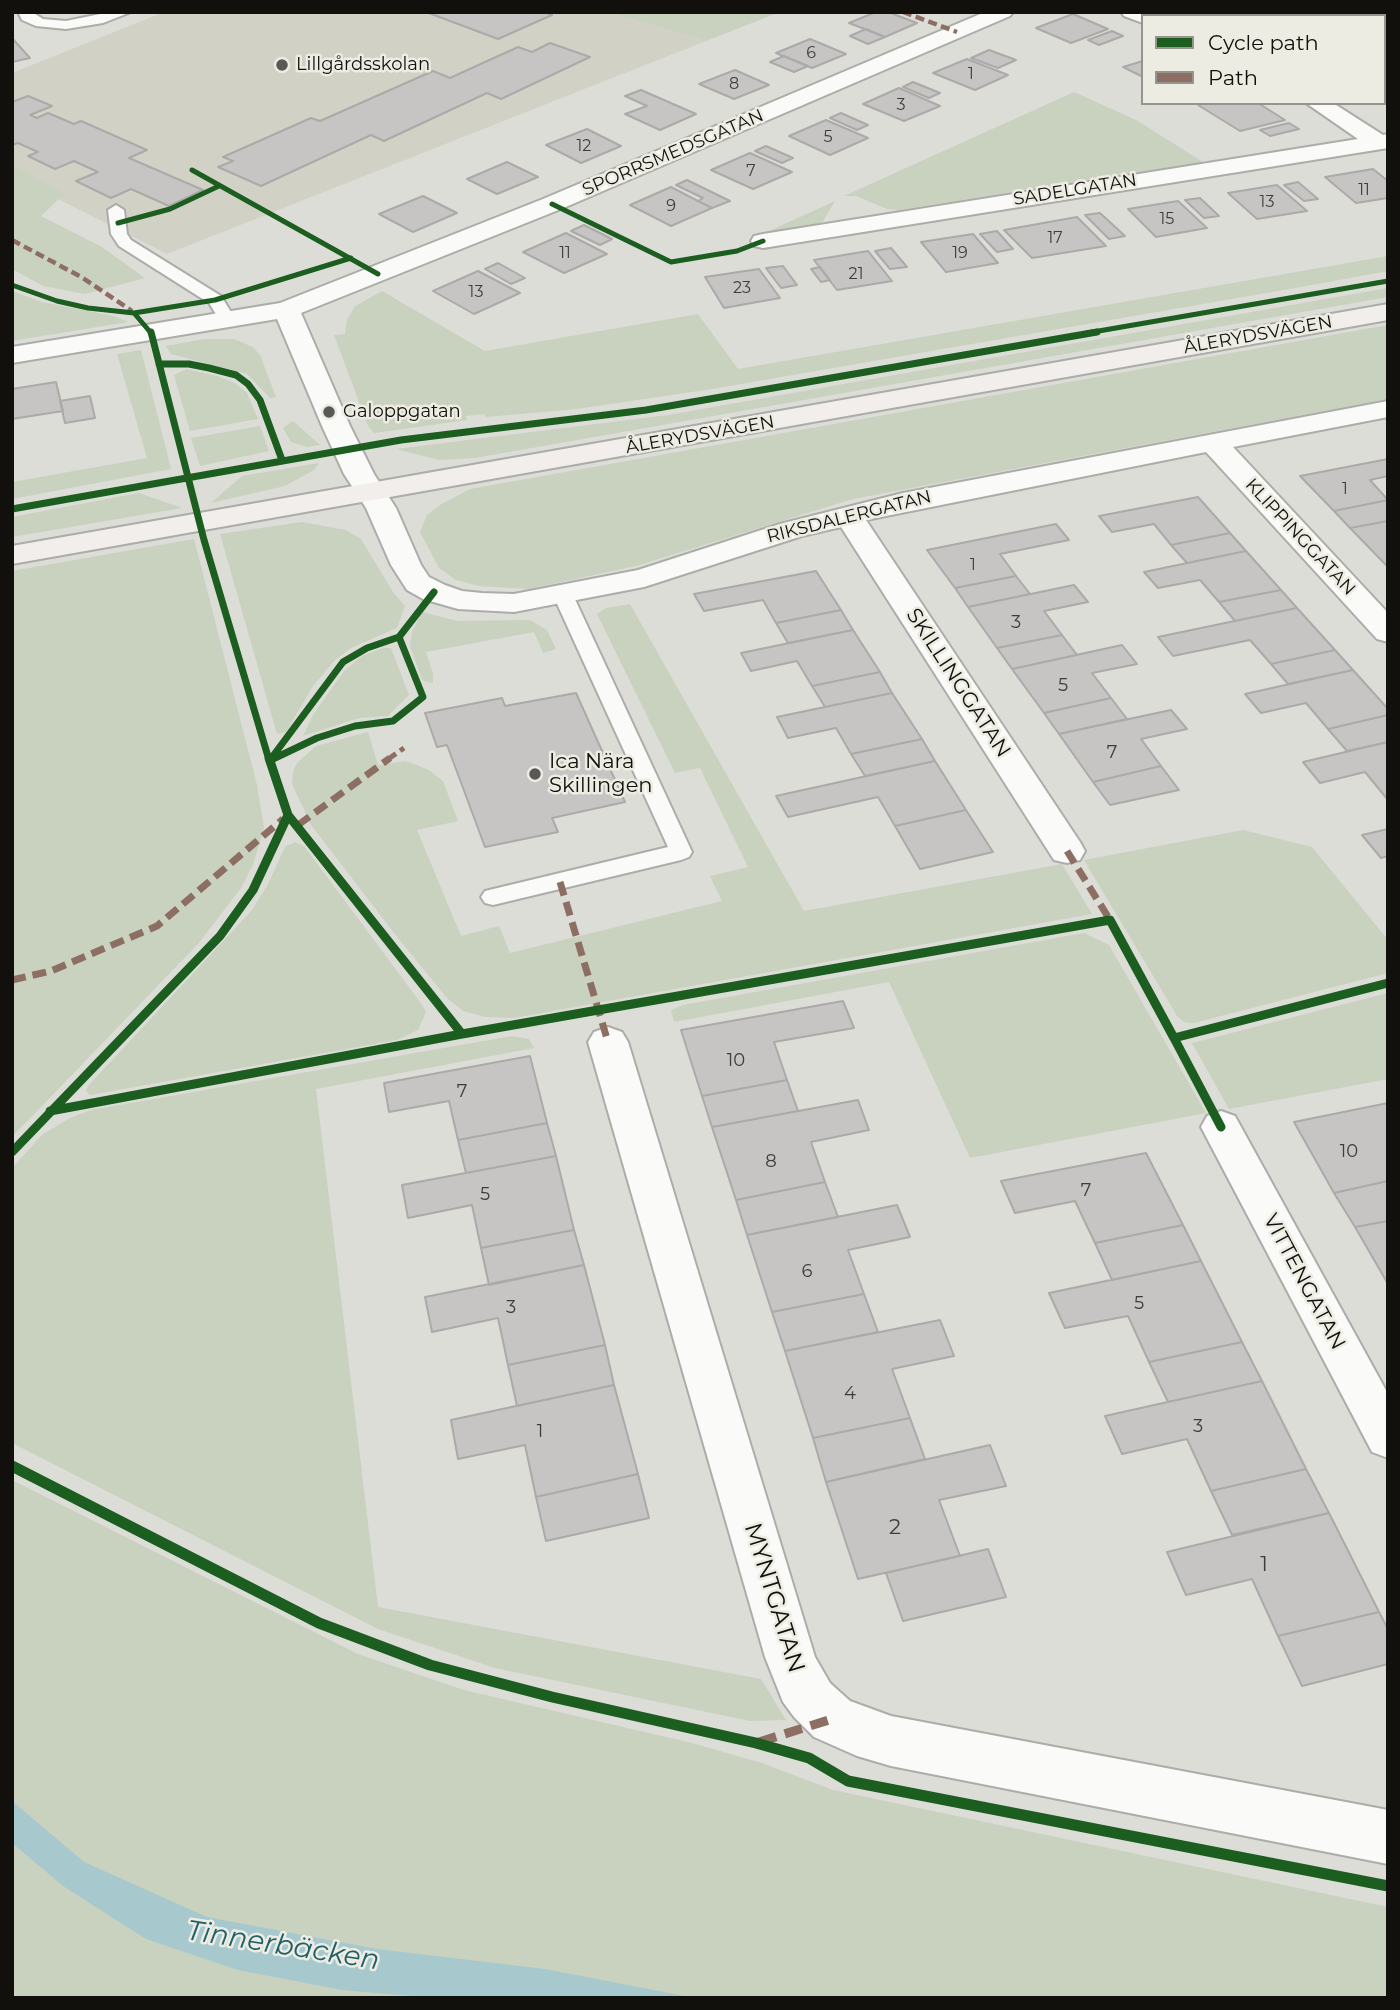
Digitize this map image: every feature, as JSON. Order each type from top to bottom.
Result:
[{"type":"main road","name":"ÅLERYDSVÄGEN","points":[[12,555],[1388,312]]},
{"type":"street","name":"SPORRSMEDSGATAN","points":[[12,355],[286,310],[564,199],[1003,12]]},
{"type":"street","points":[[1320,105],[1383,142]]},
{"type":"street","name":"SADELGATAN","points":[[763,241],[1383,142]]},
{"type":"street","points":[[286,310],[332,419],[370,492]]},
{"type":"street","name":"RIKSDALERGATAN","points":[[370,492],[381,509],[406,565],[418,583],[458,600],[514,603],[645,578],[791,530],[904,502],[1388,409]]},
{"type":"street","name":"KLIPPINGGATAN","points":[[1212,442],[1388,632]]},
{"type":"street","name":"SKILLINGGATAN","points":[[848,515],[1068,851]]},
{"type":"street","name":"MYNTGATAN","points":[[608,1042],[790,1657],[801,1685],[812,1700],[832,1719],[857,1731],[891,1741],[1388,1837]]},
{"type":"street","name":"VITTENGATAN","points":[[1221,1127],[1388,1438]]},
{"type":"lane","points":[[25,12],[27,17],[41,23],[66,25],[125,12]]},
{"type":"lane","points":[[116,210],[119,234],[125,243],[215,300],[228,320]]},
{"type":"lane","points":[[492,897],[681,852],[563,594]]},
{"type":"shaded area","points":[[164,12],[608,12],[706,41],[167,254],[12,176],[12,73]]},
{"type":"green space","points":[[608,12],[780,12],[706,41]]},
{"type":"green space","points":[[1074,92],[1136,120],[1203,162],[899,210],[887,209],[856,196],[844,196]]},
{"type":"green space","points":[[12,164],[64,194],[41,216],[102,247],[145,278],[85,294],[43,286],[12,269]]},
{"type":"green space","points":[[835,201],[823,221],[817,224],[767,232]]},
{"type":"green space","points":[[1388,256],[1388,271],[1301,287],[712,389],[577,409],[486,417],[484,414],[466,416],[467,420],[374,433],[368,426],[334,335],[345,334],[347,320],[355,306],[382,291],[485,351],[698,314],[738,369]]},
{"type":"green space","points":[[1388,288],[1388,297],[475,458],[439,460],[396,449],[668,415]]},
{"type":"green space","points":[[12,291],[42,302],[114,316],[128,322],[12,341]]},
{"type":"green space","points":[[1388,325],[1388,399],[853,499],[636,566],[529,589],[479,586],[456,580],[439,568],[420,532],[427,515],[470,489]]},
{"type":"green space","points":[[204,339],[234,339],[253,347],[260,355],[276,397],[270,398],[247,374],[171,354],[166,346]]},
{"type":"green space","points":[[141,350],[171,469],[12,499],[12,482],[147,458],[117,354]]},
{"type":"green space","points":[[187,369],[235,383],[247,393],[258,419],[190,431],[174,375]]},
{"type":"green space","points":[[293,421],[320,445],[307,447],[291,442],[283,428]]},
{"type":"green space","points":[[260,426],[269,451],[200,466],[191,438]]},
{"type":"green space","points":[[319,463],[314,470],[285,486],[211,503],[242,476]]},
{"type":"green space","points":[[139,493],[182,508],[12,537],[12,517]]},
{"type":"green space","points":[[302,522],[346,530],[361,539],[393,592],[405,606],[397,628],[351,648],[335,660],[313,686],[286,732],[277,734],[220,534]]},
{"type":"green space","points":[[194,539],[257,785],[264,828],[253,865],[241,888],[198,944],[12,1137],[12,571]]},
{"type":"green space","points":[[630,604],[804,911],[1062,864],[1092,914],[514,1018],[485,1017],[463,1011],[447,998],[311,825],[292,784],[293,771],[297,763],[316,746],[368,732],[378,765],[406,761],[429,770],[443,781],[458,821],[417,830],[461,936],[499,926],[510,953],[722,901],[710,876],[748,867],[700,768],[675,773],[597,614],[606,608]]},
{"type":"green space","points":[[422,612],[458,621],[530,620],[547,630],[556,649],[543,653],[534,632],[426,652],[433,674],[433,683],[427,682],[422,680],[410,646],[412,632]]},
{"type":"green space","points":[[383,648],[391,648],[409,695],[388,716],[359,718],[303,736],[313,715],[344,671],[362,656]]},
{"type":"green space","points":[[1243,830],[1312,847],[1388,940],[1388,973],[1194,1023],[1184,1022],[1177,1016],[1084,860]]},
{"type":"green space","points":[[295,842],[304,846],[420,1002],[426,1012],[418,1030],[397,1040],[90,1095],[86,1091],[88,1086],[252,910],[268,884],[285,847]]},
{"type":"green space","points":[[1084,933],[1109,945],[1206,1113],[970,1158],[889,982],[674,1022],[671,1010],[683,1005]]},
{"type":"green space","points":[[1388,993],[1388,1079],[1229,1109],[1192,1043]]},
{"type":"green space","points":[[512,1036],[529,1039],[534,1048],[316,1089],[378,1607],[761,1679],[786,1720],[750,1721],[495,1668],[378,1629],[12,1443],[12,1168],[43,1134],[70,1118],[91,1110]]},
{"type":"green space","points":[[12,1480],[358,1654],[464,1690],[692,1743],[762,1763],[833,1790],[1388,1907],[1388,1998],[12,1998]]},
{"type":"water","name":"Tinnerbäcken","points":[[12,1801],[84,1862],[207,1917],[377,1949],[545,1969],[695,1998],[435,1998],[342,1990],[238,1970],[146,1939],[63,1886],[12,1843]]},
{"type":"building","points":[[426,12],[545,12],[552,15],[498,39]]},
{"type":"building","points":[[876,12],[888,12],[917,23],[885,37],[849,23]]},
{"type":"building","points":[[1073,14],[1108,29],[1071,43],[1036,28]]},
{"type":"building","points":[[866,29],[885,37],[868,44],[850,36]]},
{"type":"building","points":[[1112,31],[1123,36],[1099,45],[1088,40]]},
{"type":"building","points":[[12,38],[30,58],[12,62]]},
{"type":"building","points":[[810,39],[846,54],[812,68],[776,53]]},
{"type":"building","points":[[550,43],[590,57],[501,99],[487,93],[384,141],[371,135],[261,186],[218,167],[233,161],[223,157],[311,118],[320,121],[433,71],[450,78],[518,47],[532,52]]},
{"type":"building","points":[[989,50],[1016,60],[998,68],[971,58]]},
{"type":"building","points":[[784,56],[808,66],[794,72],[770,62]]},
{"type":"building","points":[[967,59],[1008,75],[975,90],[933,73]]},
{"type":"building","points":[[1141,62],[1141,76],[1123,67]]},
{"type":"building","points":[[735,70],[769,85],[734,99],[699,84]]},
{"type":"building","points":[[913,82],[940,93],[929,98],[903,87]]},
{"type":"building","points":[[899,88],[940,106],[904,121],[863,104]]},
{"type":"building","points":[[641,90],[696,114],[660,130],[625,114],[647,106],[625,96]]},
{"type":"building","points":[[28,96],[52,106],[30,115],[37,118],[48,113],[74,124],[81,121],[147,150],[129,158],[203,190],[169,206],[131,189],[111,198],[76,181],[98,172],[74,161],[55,169],[28,156],[38,152],[18,143],[12,145],[12,102]]},
{"type":"building","points":[[1198,105],[1261,105],[1285,120],[1240,131]]},
{"type":"building","points":[[841,113],[868,125],[857,130],[830,118]]},
{"type":"building","points":[[826,120],[868,138],[830,155],[789,136]]},
{"type":"building","points":[[1289,123],[1299,129],[1270,136],[1260,130]]},
{"type":"building","points":[[587,129],[621,146],[581,163],[546,145]]},
{"type":"building","points":[[766,146],[793,158],[782,163],[755,151]]},
{"type":"building","points":[[750,153],[792,172],[753,189],[711,170]]},
{"type":"building","points":[[507,162],[538,177],[497,194],[467,179]]},
{"type":"building","points":[[1373,169],[1388,181],[1388,198],[1356,203],[1325,177]]},
{"type":"building","points":[[687,180],[730,201],[712,208],[698,201],[703,198],[676,185]]},
{"type":"building","points":[[1298,182],[1318,199],[1304,201],[1284,185]]},
{"type":"building","points":[[1277,185],[1307,211],[1257,219],[1228,193]]},
{"type":"building","points":[[671,187],[712,208],[671,226],[630,205]]},
{"type":"building","points":[[423,196],[457,213],[413,232],[379,214]]},
{"type":"building","points":[[1200,198],[1219,216],[1204,218],[1185,200]]},
{"type":"building","points":[[1178,201],[1207,228],[1156,237],[1128,209]]},
{"type":"building","points":[[1100,213],[1125,236],[1109,239],[1085,215]]},
{"type":"building","points":[[1077,217],[1106,246],[1032,258],[1004,230]]},
{"type":"building","points":[[584,225],[612,239],[600,245],[571,231]]},
{"type":"building","points":[[997,231],[1013,249],[997,252],[980,234]]},
{"type":"building","points":[[566,233],[607,254],[564,273],[523,252]]},
{"type":"building","points":[[973,234],[998,263],[946,272],[921,242]]},
{"type":"building","points":[[891,248],[907,267],[890,269],[875,251]]},
{"type":"building","points":[[868,251],[892,281],[837,290],[814,260]]},
{"type":"building","points":[[498,263],[525,278],[511,284],[485,269]]},
{"type":"building","points":[[783,266],[797,285],[781,288],[766,268]]},
{"type":"building","points":[[820,267],[830,280],[821,282],[811,269]]},
{"type":"building","points":[[759,269],[780,298],[724,308],[705,277]]},
{"type":"building","points":[[478,271],[520,293],[474,314],[433,291]]},
{"type":"building","points":[[56,382],[63,411],[12,419],[12,389]]},
{"type":"building","points":[[90,396],[95,418],[65,423],[60,401]]},
{"type":"building","points":[[1388,459],[1388,476],[1370,480],[1388,500],[1334,511],[1300,476]]},
{"type":"building","points":[[1198,497],[1230,533],[1171,545],[1154,524],[1112,532],[1099,516]]},
{"type":"building","points":[[1388,500],[1388,521],[1350,528],[1334,511]]},
{"type":"building","points":[[1388,521],[1388,566],[1387,566],[1350,528]]},
{"type":"building","points":[[1056,524],[1069,540],[1000,554],[1016,576],[955,588],[927,550]]},
{"type":"building","points":[[1230,533],[1246,551],[1187,563],[1171,545]]},
{"type":"building","points":[[1246,551],[1281,590],[1219,602],[1200,580],[1158,588],[1144,572]]},
{"type":"building","points":[[816,571],[841,610],[776,623],[763,600],[704,611],[694,594]]},
{"type":"building","points":[[1016,576],[1030,594],[968,607],[955,588]]},
{"type":"building","points":[[1074,585],[1088,602],[1044,611],[1062,635],[997,648],[968,607]]},
{"type":"building","points":[[1281,590],[1297,608],[1235,621],[1219,602]]},
{"type":"building","points":[[1297,608],[1335,650],[1271,664],[1250,640],[1173,656],[1158,637]]},
{"type":"building","points":[[841,610],[853,630],[788,643],[776,623]]},
{"type":"building","points":[[853,630],[880,672],[812,686],[797,661],[751,671],[741,653]]},
{"type":"building","points":[[1062,635],[1077,655],[1012,669],[997,648]]},
{"type":"building","points":[[1122,645],[1137,664],[1092,673],[1111,698],[1044,713],[1012,669]]},
{"type":"building","points":[[1335,650],[1353,670],[1288,684],[1271,664]]},
{"type":"building","points":[[1353,670],[1388,709],[1388,715],[1328,729],[1306,703],[1261,713],[1245,694]]},
{"type":"building","points":[[880,672],[892,693],[825,707],[812,686]]},
{"type":"building","name":"Ica Nära Skillingen","points":[[576,693],[625,802],[552,818],[558,832],[485,847],[447,745],[437,747],[425,713],[502,698],[505,706]]},
{"type":"building","points":[[892,693],[922,739],[851,754],[836,728],[788,738],[777,717]]},
{"type":"building","points":[[1111,698],[1127,719],[1059,734],[1044,713]]},
{"type":"building","points":[[1171,710],[1187,729],[1141,739],[1161,766],[1093,782],[1059,734]]},
{"type":"building","points":[[1388,715],[1388,742],[1347,751],[1328,729]]},
{"type":"building","points":[[922,739],[935,761],[865,776],[851,754]]},
{"type":"building","points":[[1388,742],[1388,800],[1365,772],[1320,783],[1303,762]]},
{"type":"building","points":[[935,761],[966,810],[895,826],[878,797],[788,817],[776,796]]},
{"type":"building","points":[[1161,766],[1179,790],[1110,805],[1093,782]]},
{"type":"building","points":[[966,810],[993,852],[920,869],[895,826]]},
{"type":"building","points":[[1388,829],[1388,856],[1381,858],[1362,835]]},
{"type":"building","points":[[843,1001],[854,1028],[774,1042],[787,1080],[702,1096],[681,1030]]},
{"type":"building","points":[[530,1056],[547,1123],[458,1140],[449,1101],[389,1112],[384,1083]]},
{"type":"building","points":[[787,1080],[798,1111],[712,1127],[702,1096]]},
{"type":"building","points":[[858,1100],[869,1130],[811,1142],[825,1182],[736,1200],[712,1127]]},
{"type":"building","points":[[1388,1103],[1388,1181],[1334,1193],[1294,1122]]},
{"type":"building","points":[[547,1123],[556,1156],[466,1173],[458,1140]]},
{"type":"building","points":[[1146,1153],[1183,1225],[1095,1243],[1075,1201],[1015,1213],[1001,1181]]},
{"type":"building","points":[[556,1156],[574,1230],[481,1248],[472,1205],[408,1218],[402,1185]]},
{"type":"building","points":[[1388,1181],[1388,1221],[1355,1227],[1334,1193]]},
{"type":"building","points":[[825,1182],[838,1217],[747,1235],[736,1200]]},
{"type":"building","points":[[897,1205],[910,1237],[848,1250],[864,1294],[772,1312],[747,1235]]},
{"type":"building","points":[[1388,1221],[1388,1284],[1355,1227]]},
{"type":"building","points":[[1183,1225],[1201,1261],[1112,1280],[1095,1243]]},
{"type":"building","points":[[574,1230],[584,1265],[489,1285],[481,1248]]},
{"type":"building","points":[[1201,1261],[1242,1342],[1149,1362],[1128,1316],[1065,1328],[1049,1293]]},
{"type":"building","points":[[584,1265],[605,1345],[508,1365],[498,1318],[432,1332],[425,1297]]},
{"type":"building","points":[[864,1294],[878,1332],[785,1351],[772,1312]]},
{"type":"building","points":[[940,1320],[954,1356],[892,1369],[910,1418],[813,1438],[785,1351]]},
{"type":"building","points":[[1242,1342],[1262,1381],[1168,1402],[1149,1362]]},
{"type":"building","points":[[605,1345],[614,1385],[517,1406],[508,1365]]},
{"type":"building","points":[[1262,1381],[1306,1469],[1211,1491],[1187,1439],[1122,1454],[1105,1416]]},
{"type":"building","points":[[614,1385],[638,1474],[536,1497],[525,1445],[458,1459],[451,1420]]},
{"type":"building","points":[[910,1418],[925,1459],[826,1482],[813,1438]]},
{"type":"building","points":[[990,1445],[1006,1486],[939,1500],[960,1556],[858,1579],[826,1482]]},
{"type":"building","points":[[1306,1469],[1329,1513],[1232,1535],[1211,1491]]},
{"type":"building","points":[[638,1474],[649,1518],[546,1541],[536,1497]]},
{"type":"building","points":[[1329,1513],[1379,1612],[1278,1636],[1252,1579],[1186,1595],[1167,1552]]},
{"type":"building","points":[[988,1549],[1006,1597],[903,1621],[886,1573]]},
{"type":"building","points":[[1379,1612],[1388,1629],[1388,1664],[1302,1686],[1278,1636]]},
{"type":"marked path","points":[[903,12],[957,32]]},
{"type":"marked path","points":[[12,240],[83,278],[132,311]]},
{"type":"marked path","points":[[298,825],[404,748]]},
{"type":"marked path","points":[[12,980],[51,971],[157,926],[283,819]]},
{"type":"marked path","points":[[1067,851],[1110,920]]},
{"type":"marked path","points":[[560,882],[608,1042]]},
{"type":"marked path","points":[[759,1742],[832,1719]]},
{"type":"cycle path","points":[[192,170],[378,274]]},
{"type":"cycle path","points":[[118,223],[170,209],[219,186]]},
{"type":"cycle path","points":[[552,204],[671,262],[737,251],[763,241]]},
{"type":"cycle path","points":[[134,313],[215,300],[351,258]]},
{"type":"cycle path","points":[[12,509],[401,440],[646,410],[1388,281]]},
{"type":"cycle path","points":[[12,285],[57,301],[88,308],[134,313],[151,332],[204,540],[279,793],[288,815],[462,1034]]},
{"type":"cycle path","points":[[159,364],[189,364],[209,368],[236,375],[248,384],[260,400],[282,460]]},
{"type":"cycle path","points":[[270,760],[343,662],[367,648],[399,637],[434,592]]},
{"type":"cycle path","points":[[273,759],[317,738],[355,726],[393,721],[423,697],[399,637]]},
{"type":"cycle path","points":[[12,1152],[220,936],[253,890],[288,815]]},
{"type":"cycle path","points":[[50,1111],[462,1034],[1110,920],[1174,1038],[1388,983]]},
{"type":"cycle path","points":[[1174,1038],[1221,1127]]},
{"type":"cycle path","points":[[12,1466],[319,1623],[430,1665],[552,1697],[756,1743],[809,1758],[848,1781],[1388,1886]]},
{"type":"place","name":"Lillgårdsskolan","points":[[282,65]]},
{"type":"place","name":"Galoppgatan","points":[[329,412]]},
{"type":"place","name":"Ica Nära Skillingen","points":[[535,774]]}]
